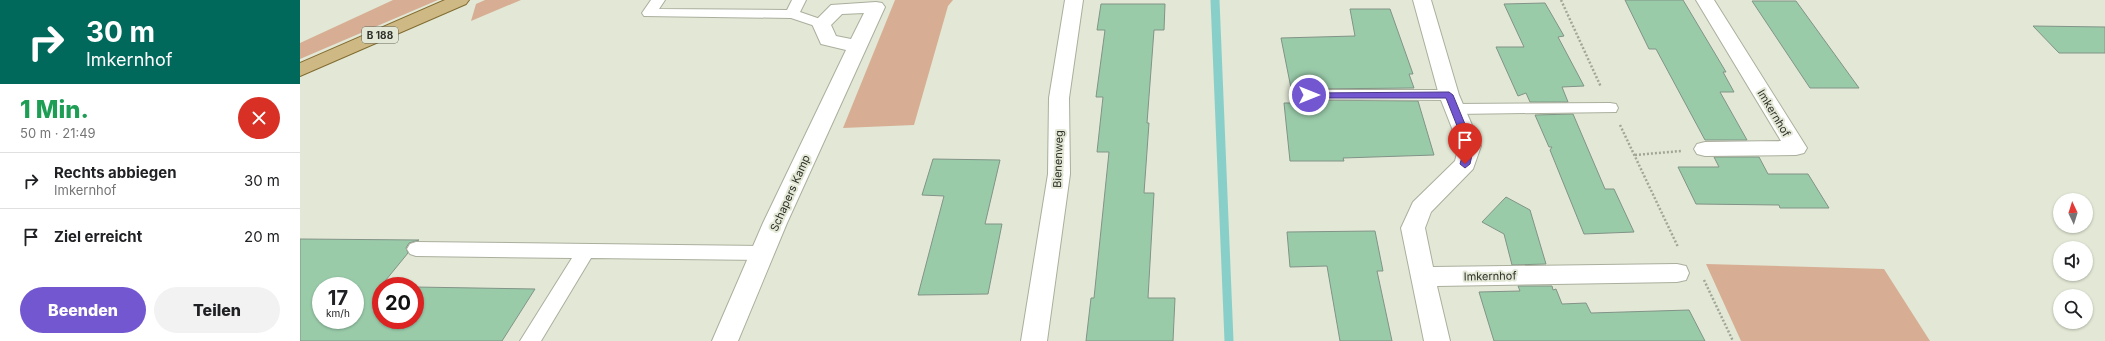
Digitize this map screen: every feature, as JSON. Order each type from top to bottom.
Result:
[{"type":"main road","name":"B 188","points":[[300,70],[460,0]]},
{"type":"street","name":"Bienenweg","points":[[1034,341],[1059,174],[1059,98],[1074,0]]},
{"type":"street","points":[[1422,0],[1452,102],[1470,146],[1465,164],[1421,208],[1413,228],[1437,341]]},
{"type":"street","name":"Imkernhof","points":[[1705,0],[1796,148],[1705,149]]},
{"type":"street","name":"Schapers Kamp","points":[[725,341],[763,253],[876,6],[837,9],[821,24]]},
{"type":"street","points":[[821,24],[828,40],[857,46]]},
{"type":"street","name":"Imkernhof","points":[[1423,277],[1686,268]]},
{"type":"lane","points":[[658,0],[649,13],[792,14],[821,24]]},
{"type":"lane","points":[[687,13],[696,0]]},
{"type":"lane","points":[[715,13],[723,0]]},
{"type":"lane","points":[[738,13],[745,0]]},
{"type":"lane","points":[[758,13],[765,0]]},
{"type":"lane","points":[[792,14],[799,0]]},
{"type":"lane","points":[[1309,95],[1610,108]]},
{"type":"lane","points":[[416,249],[763,253]]},
{"type":"lane","points":[[530,341],[586,251]]},
{"type":"path","points":[[1562,0],[1610,108],[1635,155],[1686,268],[1706,281],[1733,341]]},
{"type":"path","points":[[1635,155],[1705,149]]},
{"type":"shaded area","points":[[393,0],[438,0],[300,59],[300,43]]},
{"type":"shaded area","points":[[485,0],[521,0],[471,21],[476,4]]},
{"type":"shaded area","points":[[895,0],[953,0],[948,6],[914,125],[843,128]]},
{"type":"shaded area","points":[[1706,264],[1884,269],[1930,341],[1741,341]]},
{"type":"building","points":[[1625,0],[1683,0],[1726,72],[1723,72],[1734,92],[1720,92],[1747,140],[1705,140],[1656,49],[1649,49]]},
{"type":"building","points":[[1752,1],[1796,1],[1859,88],[1810,88]]},
{"type":"building","points":[[1545,3],[1564,36],[1558,37],[1584,86],[1562,87],[1568,102],[1530,102],[1526,93],[1518,96],[1496,47],[1524,47],[1504,4]]},
{"type":"building","points":[[1101,4],[1165,4],[1164,30],[1154,30],[1147,123],[1149,123],[1144,193],[1154,193],[1148,298],[1175,298],[1173,341],[1086,341],[1091,298],[1094,298],[1109,152],[1097,152],[1103,97],[1096,97],[1105,30],[1097,30]]},
{"type":"building","points":[[1350,9],[1390,9],[1413,74],[1409,74],[1414,88],[1309,89],[1302,90],[1300,94],[1302,100],[1418,101],[1434,155],[1343,158],[1344,161],[1290,161],[1284,103],[1294,103],[1281,38],[1355,36]]},
{"type":"building","points":[[2033,26],[2105,27],[2105,53],[2059,53]]},
{"type":"building","points":[[1573,114],[1605,189],[1614,189],[1634,232],[1584,234],[1550,150],[1552,147],[1549,147],[1535,115]]},
{"type":"building","points":[[1714,157],[1759,157],[1768,174],[1808,174],[1829,208],[1780,208],[1779,205],[1696,204],[1678,167],[1719,167]]},
{"type":"building","points":[[933,159],[1000,160],[985,224],[1002,224],[988,294],[918,295],[944,196],[922,195]]},
{"type":"building","points":[[1506,197],[1530,210],[1546,264],[1512,265],[1504,234],[1482,222]]},
{"type":"building","points":[[1375,231],[1383,271],[1377,271],[1392,341],[1340,341],[1327,266],[1290,267],[1287,232]]},
{"type":"building","points":[[300,239],[419,240],[409,243],[406,248],[408,253],[388,277],[372,277],[372,329],[424,329],[424,287],[535,289],[502,341],[300,341]]},
{"type":"building","points":[[1518,286],[1552,286],[1553,290],[1556,289],[1562,304],[1586,303],[1591,313],[1689,310],[1705,341],[1494,341],[1479,292],[1520,291]]},
{"type":"waterway","points":[[1215,0],[1229,341]]},
{"type":"route","points":[[1309,95],[1449,95],[1470,146],[1465,164]]}]
